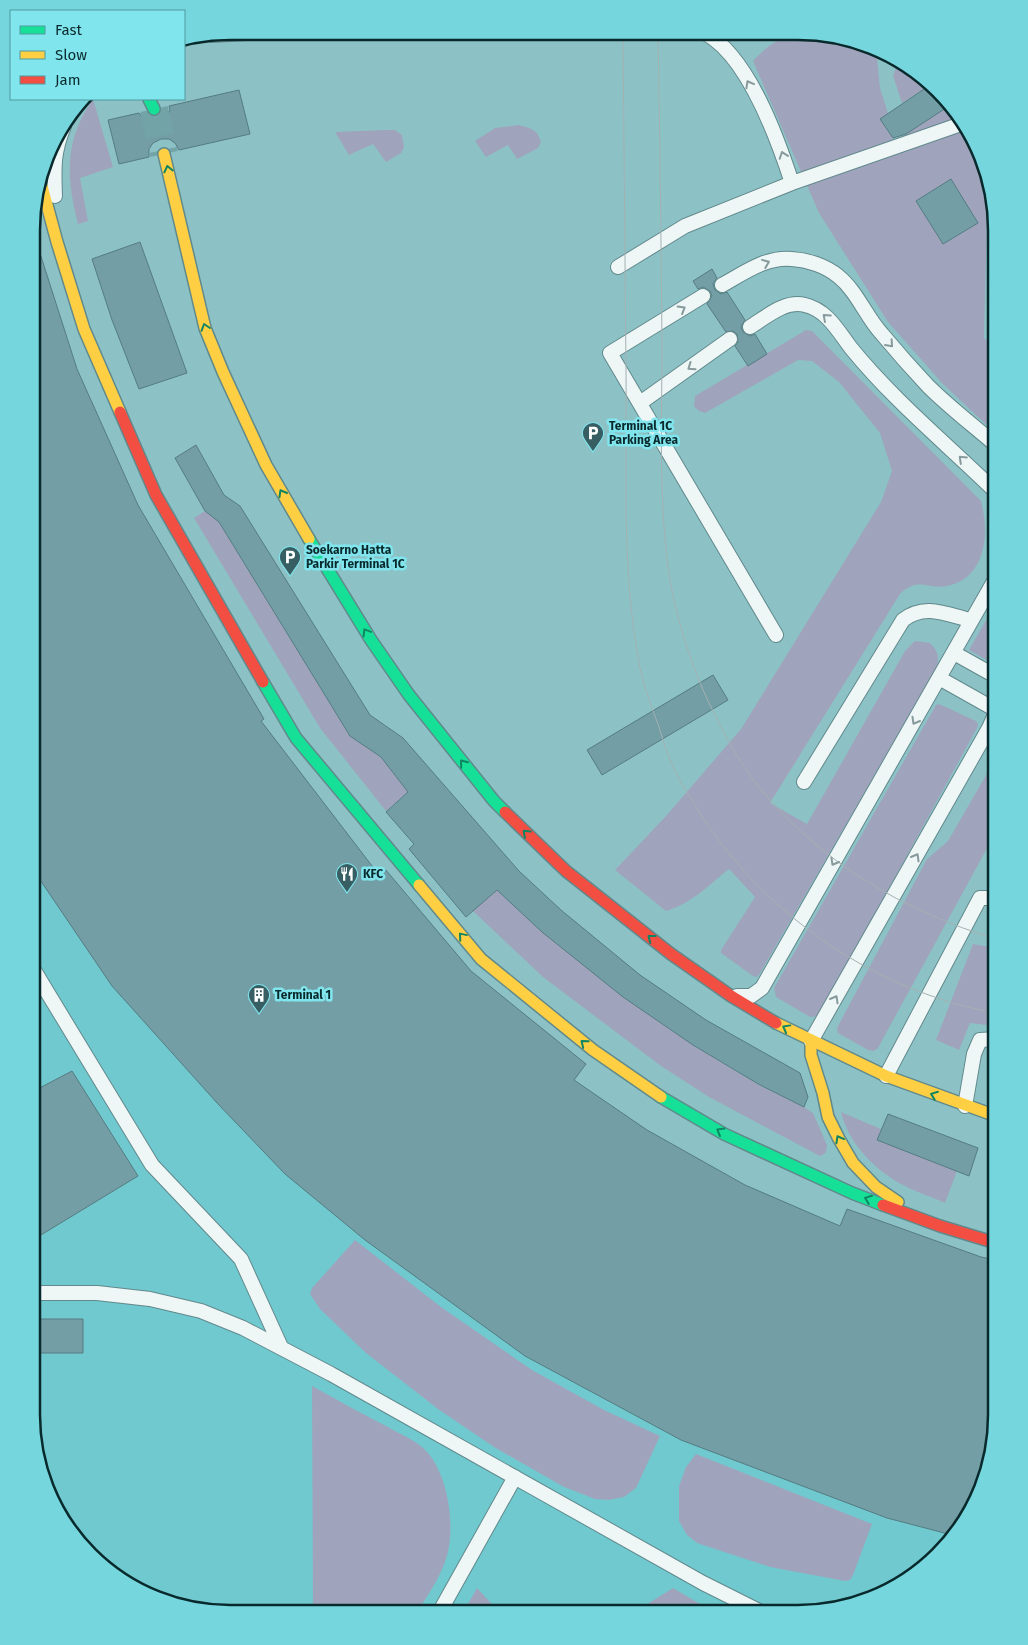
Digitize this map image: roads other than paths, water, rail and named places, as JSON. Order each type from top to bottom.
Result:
[{"type":"street","points":[[164,154],[205,328],[266,465],[320,559],[371,640],[409,695],[494,800],[520,828],[573,876],[671,954],[731,996],[811,1041],[886,1076],[988,1113]]},
{"type":"street","points":[[44,194],[56,242],[84,329],[156,496],[296,738],[481,959],[593,1050],[656,1094],[724,1134],[852,1193],[940,1226],[988,1241]]},
{"type":"street","points":[[811,1041],[811,1055],[823,1093],[828,1117],[853,1163],[876,1186],[904,1207],[940,1226]]},
{"type":"lane","points":[[716,40],[722,44],[737,62],[772,127],[792,182]]},
{"type":"lane","points":[[618,267],[685,226],[792,182],[957,126]]},
{"type":"lane","points":[[54,156],[53,162],[56,242]]},
{"type":"lane","points":[[722,285],[763,263],[776,259],[792,258],[810,262],[838,276],[849,288],[880,332],[928,386],[988,438]]},
{"type":"lane","points":[[703,296],[610,352],[776,635]]},
{"type":"lane","points":[[750,327],[781,308],[792,304],[804,305],[818,310],[828,318],[852,349],[898,400],[988,484]]},
{"type":"lane","points":[[640,403],[730,339]]},
{"type":"lane","points":[[731,996],[751,996],[762,988],[988,591]]},
{"type":"lane","points":[[804,782],[903,620],[912,613],[922,610],[970,620]]},
{"type":"lane","points":[[954,653],[988,672]]},
{"type":"lane","points":[[939,678],[988,706]]},
{"type":"lane","points":[[811,1041],[988,730]]},
{"type":"lane","points":[[886,1076],[980,898],[988,898]]},
{"type":"lane","points":[[40,980],[152,1165],[241,1259],[281,1347]]},
{"type":"lane","points":[[965,1106],[974,1054],[980,1040],[988,1040]]},
{"type":"lane","points":[[40,1292],[97,1293],[150,1300],[200,1311],[243,1328],[515,1476],[703,1583],[747,1605]]},
{"type":"lane","points":[[443,1605],[515,1476]]},
{"type":"tunnel","points":[[154,109],[164,154]]},
{"type":"tram line","points":[[623,40],[627,558],[634,632],[640,668],[669,757],[690,798],[730,854],[760,888],[794,918],[830,945],[869,968],[910,988],[952,1003],[988,1011]]},
{"type":"tram line","points":[[658,40],[662,342],[661,420],[664,524],[668,570],[687,648],[714,714],[744,767],[782,813],[808,838],[865,880],[896,898],[928,914],[988,936]]},
{"type":"place","name":"Terminal 1C Parking Area","points":[[593,452]]},
{"type":"place","name":"Soekarno Hatta Parkir Terminal 1C","points":[[290,576]]},
{"type":"place","name":"KFC","points":[[347,893]]},
{"type":"place","name":"Terminal 1","points":[[259,1014]]}]
